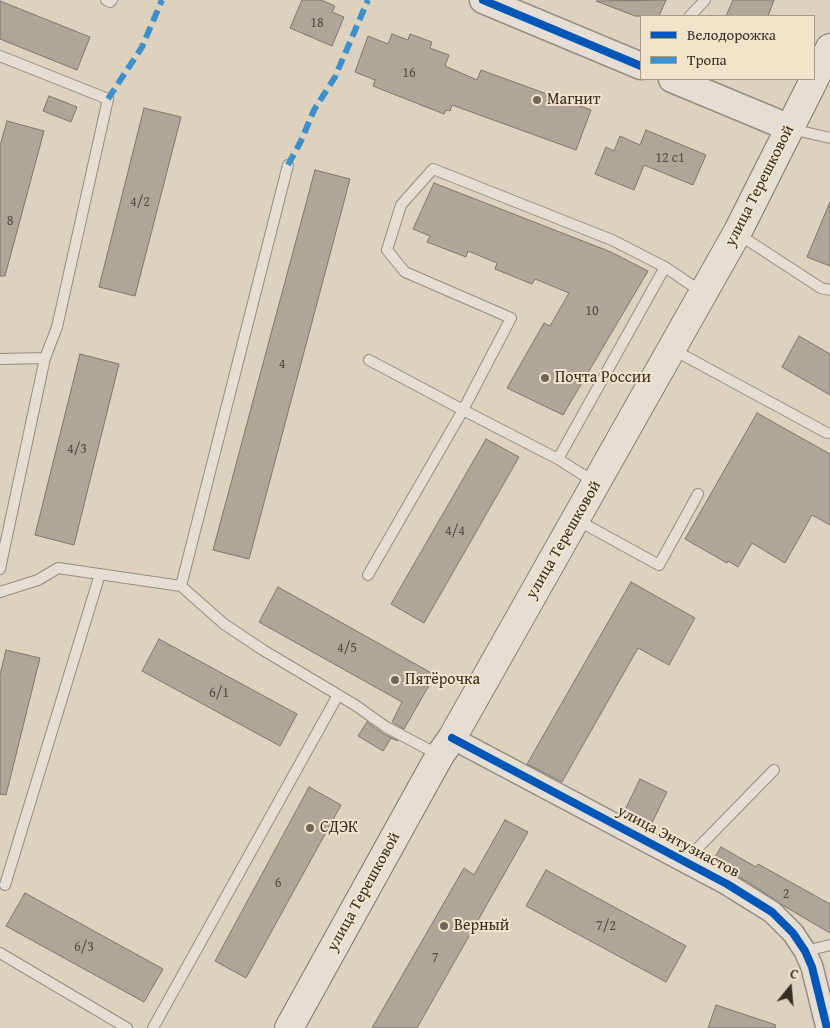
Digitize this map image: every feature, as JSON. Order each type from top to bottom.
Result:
[{"type":"main road","name":"улица Терешковой","points":[[815,78],[830,48]]},
{"type":"main road","name":"улица Терешковой","points":[[289,1028],[737,233],[814,80]]},
{"type":"street","points":[[483,0],[640,66]]},
{"type":"street","points":[[676,80],[790,128]]},
{"type":"street","name":"улица Энтузиастов","points":[[446,747],[685,861],[772,912],[793,933],[806,951],[823,986],[827,1028]]},
{"type":"lane","points":[[106,0],[110,2],[112,0]]},
{"type":"lane","points":[[691,15],[705,0]]},
{"type":"lane","points":[[0,56],[108,99],[56,327],[45,358],[0,569]]},
{"type":"lane","points":[[790,128],[830,138]]},
{"type":"lane","points":[[181,586],[288,164]]},
{"type":"lane","points":[[368,575],[463,410],[511,318],[405,272],[387,250],[401,204],[432,169],[612,240],[664,267],[703,293]]},
{"type":"lane","points":[[737,233],[821,288],[830,290]]},
{"type":"lane","points":[[558,459],[664,267]]},
{"type":"lane","points":[[671,348],[827,433]]},
{"type":"lane","points":[[0,359],[45,358]]},
{"type":"lane","points":[[369,360],[558,459],[596,483]]},
{"type":"lane","points":[[576,520],[659,565],[698,494]]},
{"type":"lane","points":[[0,592],[38,580],[58,568],[181,586],[224,624],[386,727],[446,747]]},
{"type":"lane","points":[[5,885],[100,574]]},
{"type":"lane","points":[[153,1028],[338,695]]},
{"type":"lane","points":[[685,861],[774,770]]},
{"type":"lane","points":[[806,951],[830,945]]},
{"type":"lane","points":[[0,953],[128,1028]]},
{"type":"building","points":[[302,0],[321,0],[335,6],[332,12],[344,17],[332,46],[290,28]]},
{"type":"building","points":[[666,0],[659,15],[640,16],[635,16],[596,1]]},
{"type":"building","points":[[733,0],[774,0],[768,15],[726,15]]},
{"type":"building","points":[[0,1],[90,37],[77,70],[0,39]]},
{"type":"building","points":[[392,34],[408,40],[410,34],[432,42],[430,48],[449,55],[445,66],[477,80],[481,70],[591,110],[576,150],[452,105],[450,111],[446,110],[444,114],[373,86],[375,80],[355,72],[368,36],[388,44]]},
{"type":"building","points":[[49,96],[77,107],[71,122],[43,111]]},
{"type":"building","points":[[144,108],[181,117],[135,296],[99,287]]},
{"type":"building","points":[[7,121],[44,131],[5,276],[0,276],[0,146]]},
{"type":"building","points":[[646,130],[706,155],[693,185],[644,165],[634,190],[595,174],[606,147],[614,151],[620,136],[640,145]]},
{"type":"building","points":[[315,170],[350,179],[249,559],[213,550]]},
{"type":"building","points":[[434,183],[611,252],[648,271],[563,415],[507,388],[544,323],[550,326],[569,293],[535,279],[532,284],[495,269],[497,263],[468,251],[466,257],[427,242],[430,236],[413,229]]},
{"type":"building","points":[[830,202],[830,266],[807,257]]},
{"type":"building","points":[[799,336],[830,354],[830,395],[782,367]]},
{"type":"building","points":[[80,354],[119,364],[74,545],[35,535]]},
{"type":"building","points":[[757,413],[830,454],[830,525],[812,515],[785,563],[752,543],[738,567],[728,561],[727,563],[685,539]]},
{"type":"building","points":[[486,439],[519,457],[424,623],[391,604]]},
{"type":"building","points":[[631,582],[695,618],[669,665],[638,648],[562,782],[527,764]]},
{"type":"building","points":[[278,587],[435,675],[404,729],[392,722],[402,702],[259,622]]},
{"type":"building","points":[[159,639],[297,714],[280,746],[142,671]]},
{"type":"building","points":[[6,650],[40,658],[6,795],[0,794],[0,675]]},
{"type":"building","points":[[367,722],[382,733],[398,741],[391,738],[383,751],[358,736]]},
{"type":"building","points":[[640,779],[667,792],[649,829],[623,814]]},
{"type":"building","points":[[309,787],[341,805],[246,978],[215,961]]},
{"type":"building","points":[[505,820],[528,832],[417,1028],[372,1028],[464,868],[474,875]]},
{"type":"building","points":[[721,847],[756,867],[758,864],[830,904],[830,933],[712,862]]},
{"type":"building","points":[[546,870],[686,946],[666,982],[526,906]]},
{"type":"building","points":[[25,893],[163,969],[144,1002],[6,926]]},
{"type":"building","points":[[716,1005],[776,1025],[775,1028],[708,1028]]},
{"type":"marked path","points":[[108,99],[142,47],[162,0]]},
{"type":"marked path","points":[[288,165],[314,110],[335,77],[368,0]]},
{"type":"cycle path","points":[[483,0],[640,66]]},
{"type":"cycle path","points":[[452,738],[727,884],[772,912],[793,933],[805,951],[812,967],[827,1028]]},
{"type":"place","name":"Магнит","points":[[537,100]]},
{"type":"place","name":"Почта России","points":[[545,378]]},
{"type":"place","name":"Пятёрочка","points":[[395,680]]},
{"type":"place","name":"СДЭК","points":[[310,828]]},
{"type":"place","name":"Верный","points":[[444,926]]}]
